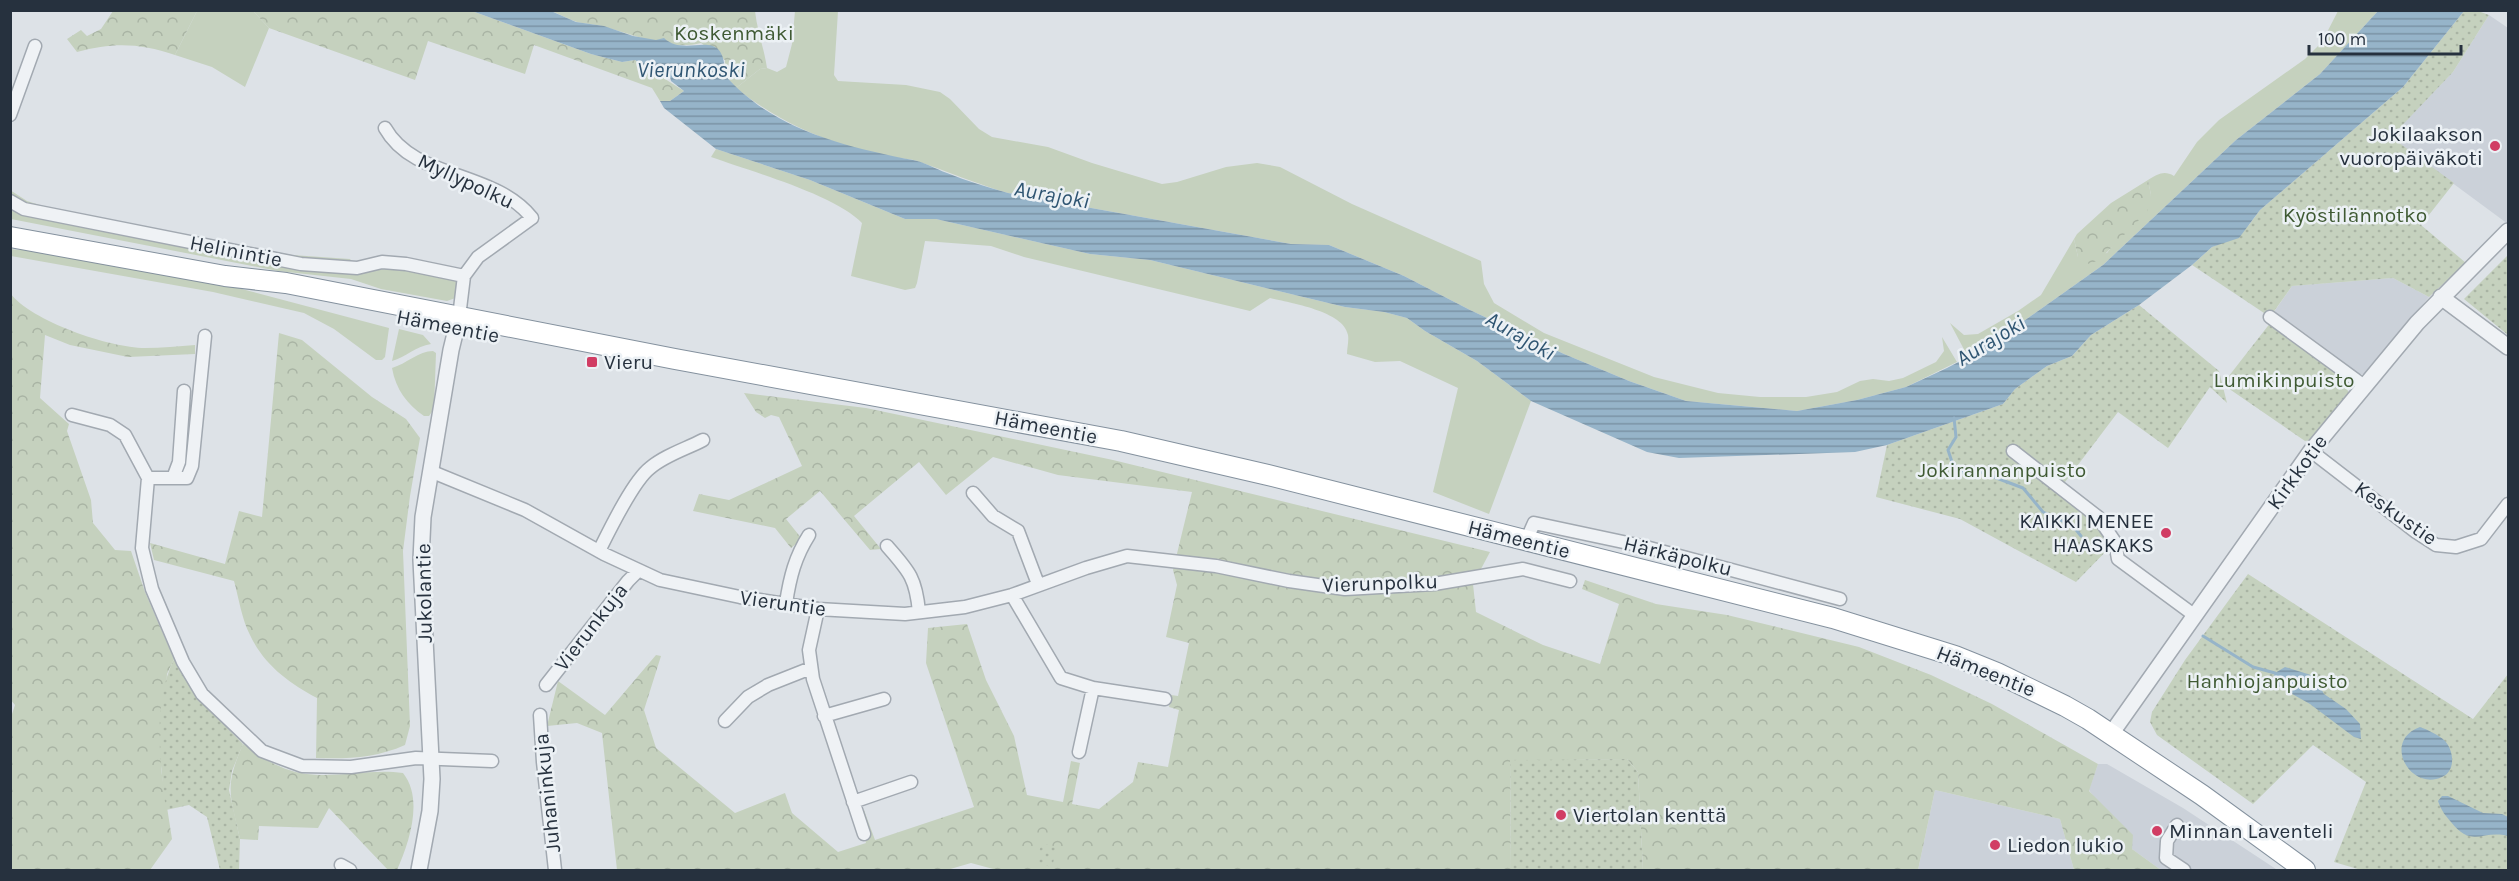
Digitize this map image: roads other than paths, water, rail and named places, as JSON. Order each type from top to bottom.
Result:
[{"type":"highway","name":"Hämeentie","points":[[10,237],[225,276],[286,283],[457,323],[675,359],[1121,441],[1268,475],[1833,618],[1912,642],[1986,669],[2040,693],[2111,734],[2202,795],[2297,868]]},
{"type":"street","points":[[10,115],[35,46]]},
{"type":"street","name":"Myllypolku","points":[[385,128],[398,146],[412,157],[505,194],[522,206],[532,218],[488,248],[464,276]]},
{"type":"street","name":"Helinintie","points":[[10,201],[24,210],[301,264],[357,268],[382,262],[406,264],[464,276]]},
{"type":"street","name":"Kirkkotie","points":[[2111,734],[2311,452],[2364,385],[2441,297],[2508,231]]},
{"type":"street","points":[[457,323],[464,276]]},
{"type":"street","points":[[2441,297],[2508,347]]},
{"type":"street","points":[[2270,317],[2364,385]]},
{"type":"street","name":"Jukolantie","points":[[419,870],[430,811],[432,758],[421,560],[423,517],[457,323]]},
{"type":"street","points":[[148,478],[188,478],[192,466],[205,336]]},
{"type":"street","points":[[174,478],[179,462],[184,391]]},
{"type":"street","points":[[72,415],[110,425],[125,435],[148,478],[142,548],[152,589],[183,662],[202,694],[232,725],[262,751],[302,766],[351,767],[416,758],[492,761]]},
{"type":"street","points":[[599,551],[648,468],[704,440]]},
{"type":"street","points":[[2013,451],[2098,517],[2115,542],[2118,559],[2194,615]]},
{"type":"street","name":"Keskustie","points":[[2311,452],[2436,545],[2456,547],[2481,539],[2508,504]]},
{"type":"street","name":"Vieruntie","points":[[430,471],[525,510],[638,571],[672,583],[740,597],[818,609],[893,614],[965,606],[1012,595],[1038,584],[1127,556],[1154,560]]},
{"type":"street","points":[[973,493],[993,516],[1018,531],[1038,584]]},
{"type":"street","name":"Härkäpolku","points":[[1526,542],[1534,523],[1642,546],[1840,599]]},
{"type":"street","points":[[786,603],[797,553],[808,535]]},
{"type":"street","points":[[886,546],[911,576],[917,588],[919,612]]},
{"type":"street","name":"Vierunpolku","points":[[1154,560],[1216,566],[1289,581],[1345,589],[1434,584],[1523,569],[1570,581]]},
{"type":"street","name":"Vierunkuja","points":[[546,685],[638,571]]},
{"type":"street","points":[[1012,595],[1061,678],[1093,688],[1165,699]]},
{"type":"street","points":[[818,609],[809,650],[811,668],[824,716],[864,834]]},
{"type":"street","points":[[724,721],[748,697],[768,685],[811,668]]},
{"type":"street","points":[[1079,752],[1093,688]]},
{"type":"street","points":[[824,716],[884,699]]},
{"type":"street","name":"Juhaninkuja","points":[[540,715],[555,870]]},
{"type":"street","points":[[853,802],[911,782]]},
{"type":"street","points":[[2177,825],[2167,841],[2166,858],[2184,870]]},
{"type":"water","points":[[472,11],[551,11],[576,22],[604,26],[633,36],[656,40],[664,38],[673,44],[683,46],[712,46],[719,50],[725,75],[744,94],[787,122],[836,142],[917,161],[962,179],[1008,193],[1291,244],[1329,245],[1404,276],[1564,354],[1629,381],[1686,401],[1797,411],[1857,400],[1906,387],[1968,357],[1982,343],[2014,328],[2103,265],[2236,140],[2320,74],[2378,11],[2464,11],[2403,87],[2260,210],[2239,238],[2212,247],[2139,305],[2091,335],[2072,356],[2047,366],[2015,389],[2003,404],[1887,445],[1855,452],[1679,458],[1647,452],[1531,401],[1477,361],[1407,318],[1384,312],[1345,307],[1150,260],[1090,254],[936,219],[905,219],[810,180],[716,149],[664,108],[660,101],[670,101],[684,91],[671,81],[669,72],[662,76],[635,60],[622,62],[591,54]]},
{"type":"water","points":[[2285,667],[2314,676],[2324,694],[2346,709],[2360,724],[2361,739],[2354,737],[2310,704],[2271,682],[2275,673]]},
{"type":"water","points":[[2420,727],[2443,739],[2448,745],[2452,755],[2451,766],[2447,774],[2442,777],[2431,780],[2420,777],[2405,763],[2402,753],[2403,743],[2408,734]]},
{"type":"water","points":[[2442,796],[2448,796],[2483,813],[2502,814],[2508,817],[2508,836],[2465,835],[2442,810],[2438,801]]},
{"type":"waterway","points":[[1954,418],[1956,437],[1948,450],[1952,462],[1962,473],[1970,468],[2023,488],[2043,512],[2073,526],[2081,536]]},
{"type":"waterway","points":[[2203,636],[2253,667],[2275,673]]},
{"type":"place","name":"Jokilaakson vuoropäiväkoti","points":[[2495,146]]},
{"type":"place","name":"Vieru","points":[[592,362]]},
{"type":"place","name":"KAIKKI MENEE HAASKAKS","points":[[2166,533]]},
{"type":"place","name":"Viertolan kenttä","points":[[1561,815]]},
{"type":"place","name":"Minnan Laventeli","points":[[2157,831]]},
{"type":"place","name":"Liedon lukio","points":[[1995,845]]},
{"type":"park label","name":"Koskenmäki","points":[[734,33]]},
{"type":"park label","name":"Kyöstilännotko","points":[[2355,215]]},
{"type":"park label","name":"Lumikinpuisto","points":[[2284,380]]},
{"type":"park label","name":"Jokirannanpuisto","points":[[2002,470]]},
{"type":"park label","name":"Hanhiojanpuisto","points":[[2267,681]]},
{"type":"water label","name":"Vierunkoski","points":[[691,69]]},
{"type":"water label","name":"Aurajoki","points":[[1052,194]]},
{"type":"water label","name":"Aurajoki","points":[[1521,335]]},
{"type":"water label","name":"Aurajoki","points":[[1990,340]]}]
